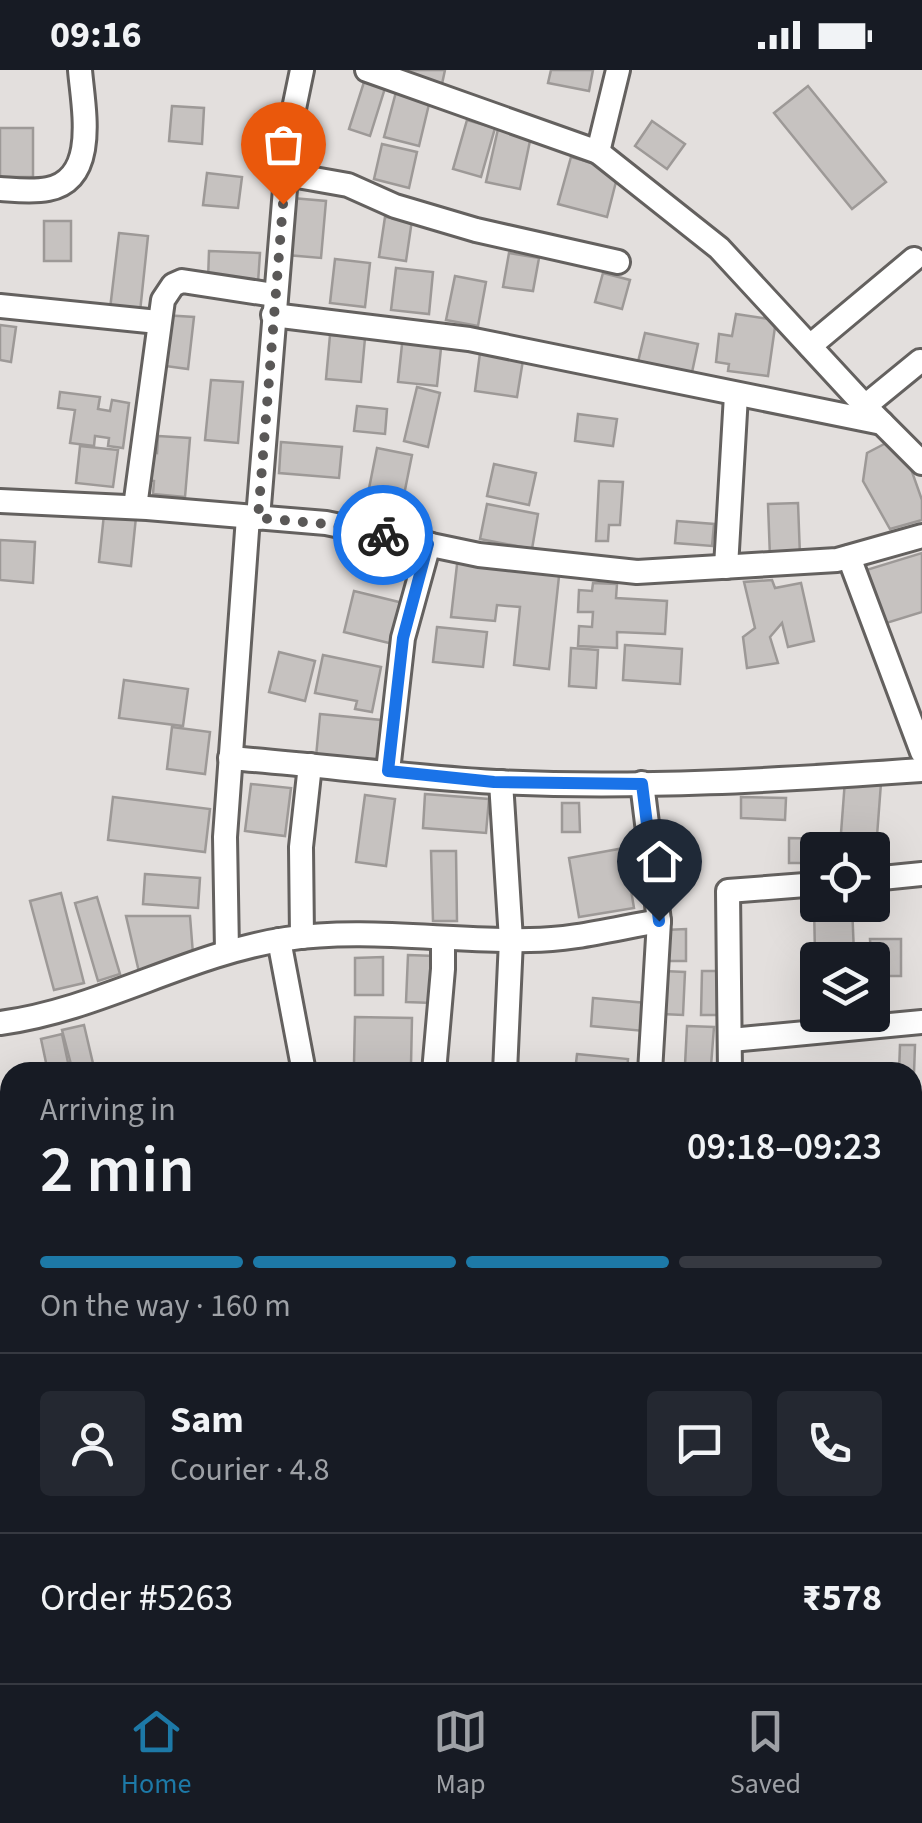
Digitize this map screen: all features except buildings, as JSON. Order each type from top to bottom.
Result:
[{"type":"street","points":[[0,190],[52,188],[68,180],[77,168],[86,136],[80,70]]},
{"type":"street","points":[[227,952],[225,837],[230,758],[290,128],[302,70]]},
{"type":"street","points":[[367,70],[598,152],[719,248],[864,406],[922,463]]},
{"type":"street","points":[[598,152],[618,70]]},
{"type":"street","points":[[286,174],[348,184],[395,206],[476,230],[618,262]]},
{"type":"street","points":[[810,346],[914,259]]},
{"type":"street","points":[[135,507],[162,300],[173,285],[182,281],[274,305],[469,338],[882,423]]},
{"type":"street","points":[[0,306],[158,322]]},
{"type":"street","points":[[864,406],[920,361]]},
{"type":"street","points":[[726,567],[736,395]]},
{"type":"street","points":[[0,501],[135,507],[326,524],[479,555],[636,572],[849,557],[922,536]]},
{"type":"street","points":[[388,771],[403,638],[428,544]]},
{"type":"street","points":[[849,557],[922,752]]},
{"type":"street","points":[[230,758],[502,782],[642,784],[922,770]]},
{"type":"street","points":[[303,1062],[291,938],[310,764]]},
{"type":"street","points":[[502,782],[511,940],[505,1062]]},
{"type":"street","points":[[642,784],[659,921],[651,1062]]},
{"type":"street","points":[[890,877],[922,874]]},
{"type":"street","points":[[730,1062],[728,891],[800,885]]},
{"type":"street","points":[[1,1026],[227,952],[291,938],[552,939],[659,921]]},
{"type":"street","points":[[435,1062],[442,939]]},
{"type":"street","points":[[731,1040],[922,1022]]},
{"type":"way so far","points":[[283,204],[258,518],[326,524],[383,535]]},
{"type":"route","points":[[383,535],[428,544],[403,638],[388,771],[494,782],[642,784],[659,921]]}]
